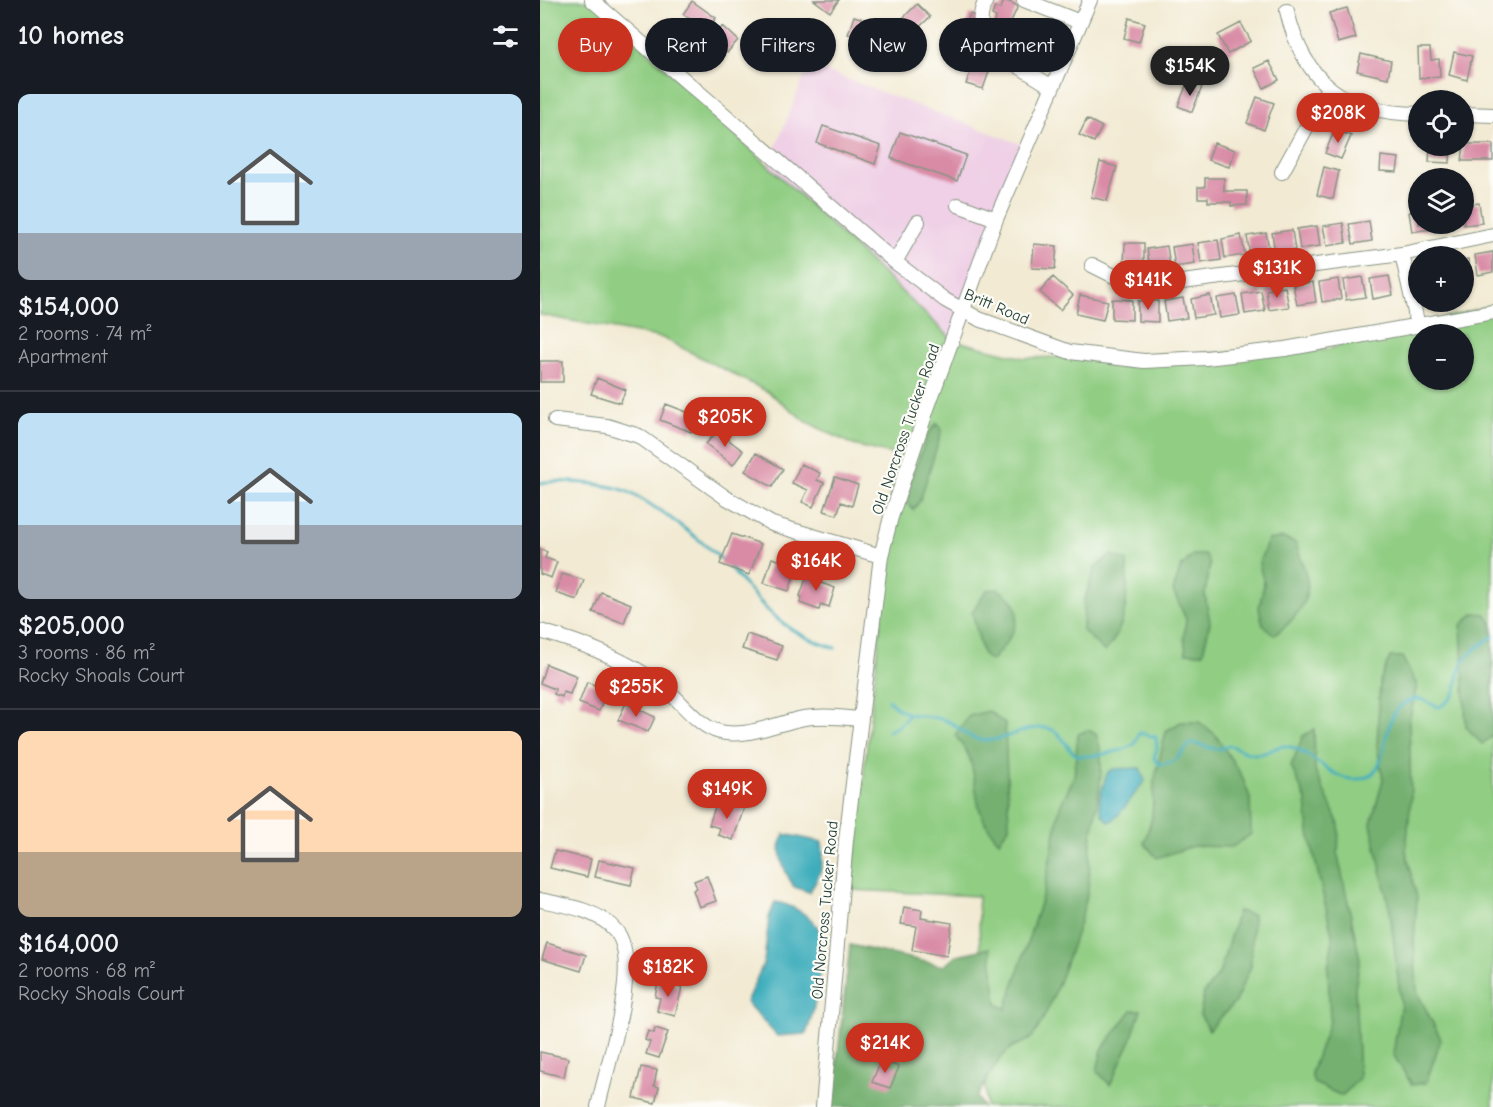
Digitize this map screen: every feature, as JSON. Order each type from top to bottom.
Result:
[{"type":"street","name":"Britt Road","points":[[592,0],[895,262],[963,311],[1070,352],[1144,361],[1206,358],[1285,349],[1408,328]]},
{"type":"street","points":[[986,0],[980,24],[982,36],[988,47],[1052,87]]},
{"type":"street","points":[[1024,0],[1080,22]]},
{"type":"street","name":"Old Norcross Tucker Road","points":[[823,1107],[859,719],[881,556],[891,517],[996,219],[1090,0]]},
{"type":"street","points":[[1287,11],[1299,53],[1328,88],[1354,103],[1392,114],[1408,114]]},
{"type":"street","points":[[1282,172],[1328,88]]},
{"type":"street","points":[[1474,114],[1493,115]]},
{"type":"street","points":[[958,205],[996,219]]},
{"type":"street","points":[[895,262],[918,222]]},
{"type":"street","points":[[1092,265],[1128,283],[1182,282],[1402,254],[1493,235]]},
{"type":"street","points":[[1402,254],[1418,324]]},
{"type":"street","name":"Britt Road","points":[[1429,324],[1493,312]]},
{"type":"street","points":[[555,420],[607,426],[639,436],[725,497],[772,524],[881,556]]},
{"type":"street","points":[[540,631],[621,659],[662,686],[685,705],[698,721],[715,731],[744,733],[805,718],[859,719]]},
{"type":"street","points":[[540,900],[583,911],[601,919],[617,932],[625,952],[627,969],[623,1000],[598,1107]]},
{"type":"shaded area","points":[[806,72],[828,72],[1023,145],[953,340],[768,166]]},
{"type":"green space","points":[[540,0],[593,0],[612,18],[558,18],[558,72],[633,72],[633,38],[645,49],[645,72],[669,72],[953,340],[1024,358],[1324,350],[1408,328],[1408,390],[1474,390],[1474,324],[1422,324],[1474,312],[1474,310],[1493,305],[1493,1107],[986,1107],[978,896],[851,890],[887,566],[892,454],[853,445],[807,422],[768,392],[663,338],[540,315]]},
{"type":"green space","points":[[937,423],[942,430],[920,501],[913,510],[904,498],[928,434]]},
{"type":"green space","points":[[1282,538],[1296,543],[1306,575],[1307,588],[1303,604],[1298,612],[1274,635],[1263,625],[1259,608],[1264,584],[1259,563],[1268,540]]},
{"type":"green space","points":[[1112,555],[1127,561],[1127,598],[1118,631],[1105,652],[1083,631],[1084,601],[1096,566]]},
{"type":"green space","points":[[1193,555],[1206,555],[1210,564],[1205,594],[1210,622],[1203,653],[1186,653],[1184,637],[1186,619],[1173,591],[1181,567]]},
{"type":"green space","points":[[998,589],[1013,601],[1017,617],[1012,634],[991,661],[983,655],[972,612],[987,590]]},
{"type":"green space","points":[[1474,613],[1486,614],[1492,624],[1493,735],[1482,744],[1466,727],[1461,625]]},
{"type":"green space","points":[[1390,657],[1402,657],[1417,685],[1409,722],[1411,797],[1406,851],[1417,898],[1414,942],[1417,992],[1441,1039],[1426,1083],[1412,1085],[1393,1054],[1401,1004],[1390,911],[1371,824],[1383,780],[1377,746],[1380,681]]},
{"type":"green space","points":[[989,711],[1005,724],[1009,827],[999,841],[980,811],[970,759],[955,735],[969,716]]},
{"type":"green space","points":[[1181,722],[1199,722],[1215,734],[1242,776],[1250,798],[1251,834],[1232,847],[1193,846],[1157,858],[1144,843],[1152,818],[1154,782],[1166,731]]},
{"type":"green space","points":[[1314,729],[1315,770],[1339,825],[1338,856],[1360,959],[1355,988],[1359,1078],[1342,1096],[1314,1083],[1311,1073],[1330,1020],[1328,968],[1333,939],[1309,833],[1306,800],[1291,766],[1303,736]]},
{"type":"green space","points":[[1088,730],[1096,734],[1100,746],[1101,773],[1090,849],[1088,889],[1080,921],[1056,990],[1031,1038],[1011,1048],[996,1065],[977,1097],[983,1107],[832,1107],[850,945],[944,966],[957,955],[990,948],[997,1004],[1006,1009],[1044,891],[1060,806],[1074,777],[1078,734]]},
{"type":"green space","points":[[1238,911],[1253,915],[1251,966],[1235,1002],[1209,1030],[1200,1015],[1204,993],[1219,974]]},
{"type":"green space","points":[[1132,1010],[1141,1010],[1131,1040],[1110,1085],[1097,1071],[1102,1049]]},
{"type":"water","points":[[1140,768],[1145,781],[1110,822],[1104,818],[1100,806],[1101,792],[1108,772],[1114,769]]},
{"type":"water","points":[[784,834],[822,842],[821,869],[817,881],[809,892],[794,887],[784,868],[780,848]]},
{"type":"water","points":[[775,902],[788,905],[808,916],[820,932],[821,968],[813,1012],[806,1034],[777,1036],[746,1002],[764,962],[769,917]]},
{"type":"building","points":[[814,0],[839,0],[830,12]]},
{"type":"building","points":[[1005,0],[1018,6],[1013,18],[996,18],[992,15],[995,7],[1000,9]]},
{"type":"building","points":[[692,1],[716,18],[689,18],[683,14]]},
{"type":"building","points":[[917,4],[930,17],[927,20],[927,18],[903,18]]},
{"type":"building","points":[[1347,8],[1356,38],[1338,43],[1329,13]]},
{"type":"building","points":[[970,14],[979,17],[979,18],[969,18]]},
{"type":"building","points":[[1129,18],[1145,23],[1139,42],[1124,38]]},
{"type":"building","points":[[1241,23],[1251,41],[1228,54],[1218,35]]},
{"type":"building","points":[[728,31],[738,40],[728,52]]},
{"type":"building","points":[[1418,48],[1430,48],[1431,60],[1439,59],[1440,77],[1419,78]]},
{"type":"building","points":[[1454,52],[1472,56],[1467,80],[1449,75]]},
{"type":"building","points":[[1361,54],[1391,61],[1388,78],[1357,71]]},
{"type":"building","points":[[1269,61],[1279,80],[1264,88],[1254,68]]},
{"type":"building","points":[[970,72],[989,72],[983,89],[966,84]]},
{"type":"building","points":[[1188,81],[1202,87],[1192,112],[1178,106]]},
{"type":"building","points":[[1257,97],[1274,103],[1264,130],[1247,123]]},
{"type":"building","points":[[1087,119],[1102,127],[1094,142],[1079,135]]},
{"type":"building","points":[[823,126],[881,146],[875,164],[817,143]]},
{"type":"building","points":[[1335,129],[1351,136],[1341,159],[1325,153]]},
{"type":"building","points":[[900,132],[966,155],[957,181],[891,158]]},
{"type":"building","points":[[1214,143],[1235,150],[1229,167],[1208,160]]},
{"type":"building","points":[[1474,144],[1493,144],[1493,161],[1462,161],[1463,156],[1474,156]]},
{"type":"building","points":[[1381,156],[1399,158],[1397,172],[1380,171]]},
{"type":"building","points":[[1429,156],[1450,156],[1450,163],[1429,162]]},
{"type":"building","points":[[1100,162],[1117,167],[1107,201],[1091,197]]},
{"type":"building","points":[[1324,167],[1339,171],[1333,199],[1317,195]]},
{"type":"building","points":[[1205,178],[1224,178],[1224,191],[1247,191],[1247,205],[1231,206],[1231,202],[1208,202],[1208,198],[1198,198],[1198,187],[1205,187]]},
{"type":"building","points":[[1479,203],[1482,223],[1474,224],[1474,204]]},
{"type":"building","points":[[1369,221],[1372,241],[1353,244],[1349,224]]},
{"type":"building","points":[[1343,223],[1346,243],[1327,246],[1323,226]]},
{"type":"building","points":[[1317,226],[1320,246],[1300,249],[1297,229]]},
{"type":"building","points":[[1292,230],[1295,250],[1275,253],[1272,233]]},
{"type":"building","points":[[1266,233],[1270,253],[1250,256],[1247,236]]},
{"type":"building","points":[[1241,235],[1245,255],[1225,258],[1222,239]]},
{"type":"building","points":[[1218,240],[1221,260],[1201,263],[1198,243]]},
{"type":"building","points":[[1125,243],[1144,243],[1144,263],[1124,263]]},
{"type":"building","points":[[1034,244],[1057,246],[1055,269],[1032,268]]},
{"type":"building","points":[[1192,244],[1195,264],[1175,267],[1172,247]]},
{"type":"building","points":[[1167,246],[1170,266],[1150,269],[1147,249]]},
{"type":"building","points":[[1493,252],[1493,272],[1478,275],[1475,255]]},
{"type":"building","points":[[1389,276],[1393,295],[1373,299],[1370,279]]},
{"type":"building","points":[[1053,277],[1073,295],[1060,310],[1040,292]]},
{"type":"building","points":[[1362,277],[1366,297],[1346,300],[1343,280]]},
{"type":"building","points":[[1338,279],[1341,299],[1322,302],[1319,282]]},
{"type":"building","points":[[1313,282],[1316,302],[1297,305],[1293,285]]},
{"type":"building","points":[[1285,287],[1289,307],[1269,310],[1266,290]]},
{"type":"building","points":[[1261,291],[1265,311],[1245,314],[1242,294]]},
{"type":"building","points":[[1080,295],[1108,301],[1103,320],[1076,314]]},
{"type":"building","points":[[1210,295],[1214,315],[1194,318],[1191,299]]},
{"type":"building","points":[[1236,295],[1240,315],[1220,318],[1217,298]]},
{"type":"building","points":[[1183,298],[1187,318],[1167,321],[1164,301]]},
{"type":"building","points":[[1112,299],[1132,300],[1132,320],[1112,319]]},
{"type":"building","points":[[1138,301],[1158,301],[1158,322],[1138,321]]},
{"type":"building","points":[[540,361],[563,361],[563,382],[540,382]]},
{"type":"building","points":[[597,378],[626,390],[620,403],[591,394]]},
{"type":"building","points":[[666,404],[697,416],[691,432],[660,420]]},
{"type":"building","points":[[717,431],[743,451],[733,465],[706,444]]},
{"type":"building","points":[[756,453],[783,469],[772,487],[745,471]]},
{"type":"building","points":[[801,464],[820,473],[817,480],[824,483],[813,507],[802,502],[808,490],[792,483]]},
{"type":"building","points":[[835,477],[858,485],[852,506],[841,502],[837,515],[824,511]]},
{"type":"building","points":[[732,534],[761,544],[749,575],[720,564]]},
{"type":"building","points":[[540,549],[547,552],[545,558],[557,562],[551,578],[540,574]]},
{"type":"building","points":[[772,558],[797,566],[789,591],[764,583]]},
{"type":"building","points":[[809,570],[821,574],[818,582],[835,588],[829,607],[821,604],[819,610],[800,603],[802,597],[800,596]]},
{"type":"building","points":[[562,574],[584,580],[577,600],[556,593]]},
{"type":"building","points":[[601,592],[631,604],[624,623],[593,612]]},
{"type":"building","points":[[747,634],[782,646],[777,660],[742,649]]},
{"type":"building","points":[[546,664],[577,676],[570,694],[563,692],[562,697],[554,694],[555,689],[540,683]]},
{"type":"building","points":[[587,682],[607,690],[599,711],[579,703]]},
{"type":"building","points":[[626,703],[655,717],[648,732],[618,720]]},
{"type":"building","points":[[728,803],[744,808],[733,840],[718,835],[720,828],[709,825],[716,804],[727,807]]},
{"type":"building","points":[[555,851],[591,859],[587,877],[550,868]]},
{"type":"building","points":[[599,860],[635,868],[631,885],[595,877]]},
{"type":"building","points":[[707,876],[716,901],[699,907],[693,890],[697,888],[694,881]]},
{"type":"building","points":[[904,907],[922,910],[921,918],[952,923],[947,956],[912,950],[916,926],[901,924]]},
{"type":"building","points":[[547,943],[586,955],[581,971],[542,959]]},
{"type":"building","points":[[658,982],[682,987],[675,1016],[657,1011],[660,998],[655,997]]},
{"type":"building","points":[[655,1028],[668,1032],[659,1058],[646,1054],[650,1042],[645,1040],[648,1031],[654,1033]]},
{"type":"building","points":[[540,1052],[568,1058],[564,1077],[540,1071]]},
{"type":"building","points":[[881,1060],[899,1067],[890,1088],[872,1082]]},
{"type":"building","points":[[641,1067],[657,1070],[654,1086],[659,1087],[655,1103],[634,1098]]},
{"type":"waterway","points":[[540,483],[596,484],[618,488],[638,497],[682,526],[710,549],[776,618],[802,635],[835,648]]},
{"type":"waterway","points":[[888,700],[903,712],[947,721],[977,739],[992,740],[1032,729],[1045,728],[1056,732],[1075,754],[1086,756],[1129,747],[1133,745],[1139,733],[1156,737],[1157,748],[1154,758],[1159,764],[1165,764],[1178,758],[1191,743],[1215,749],[1231,746],[1256,754],[1288,746],[1303,752],[1338,775],[1357,779],[1367,777],[1375,771],[1396,711],[1405,703],[1418,699],[1439,707],[1447,702],[1455,692],[1463,662],[1493,636]]},
{"type":"waterway","points":[[888,731],[897,727],[908,716]]}]
